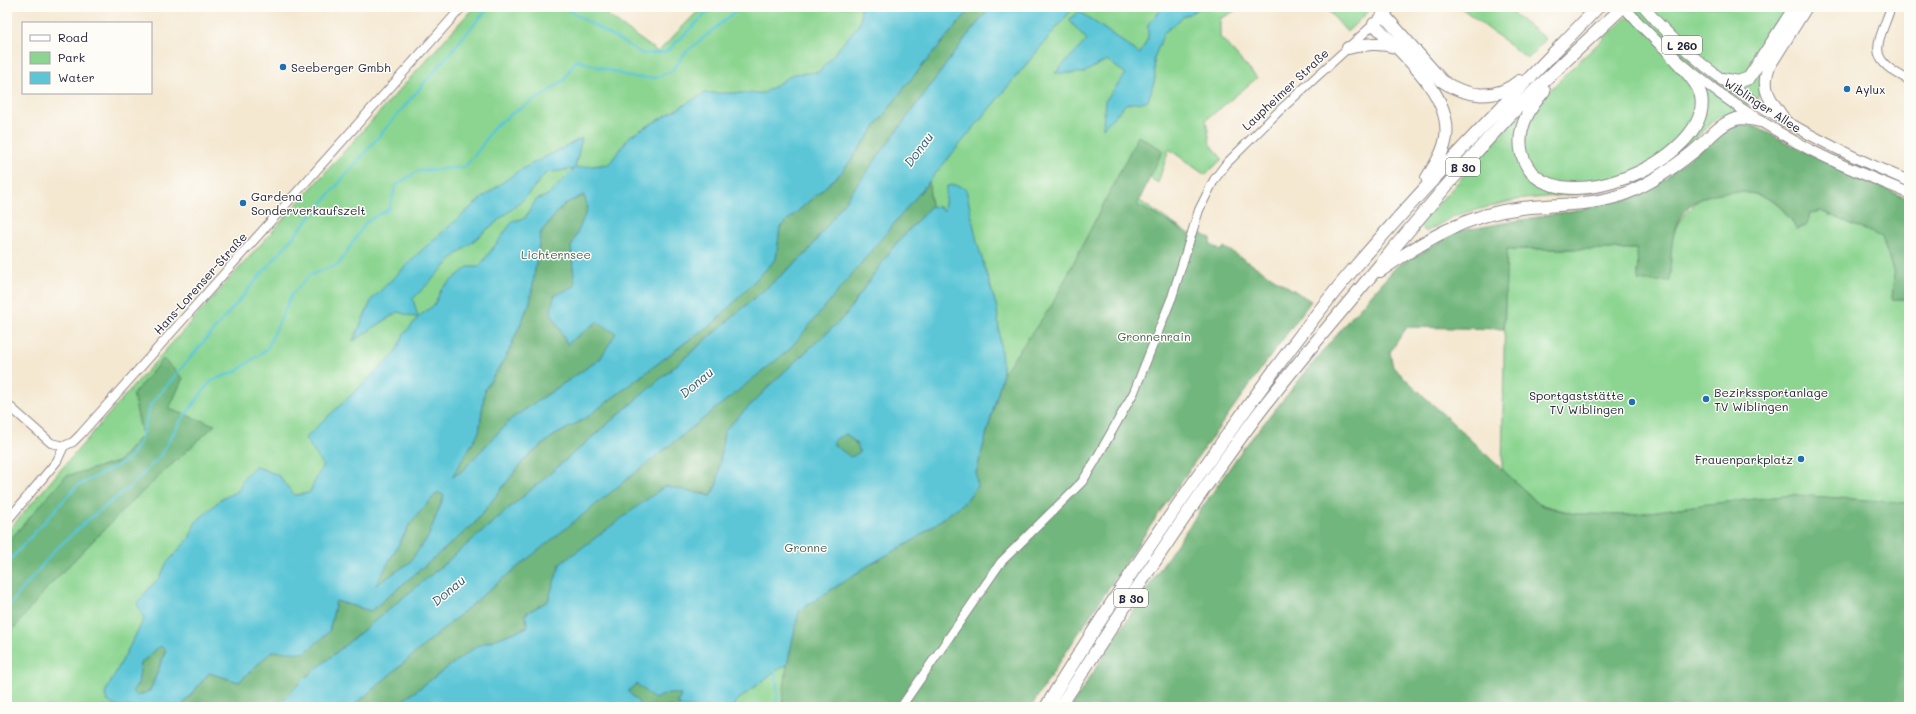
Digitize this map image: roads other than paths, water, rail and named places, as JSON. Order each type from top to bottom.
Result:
[{"type":"highway","name":"B 30","points":[[1046,707],[1084,644],[1168,517],[1244,411],[1350,273],[1413,201],[1478,131],[1598,7]]},
{"type":"highway","name":"B 30","points":[[1060,707],[1160,553],[1238,441],[1320,338],[1433,200],[1502,124],[1563,62],[1623,7]]},
{"type":"highway","points":[[1722,79],[1738,82],[1749,78],[1795,7]]},
{"type":"highway","points":[[1784,120],[1768,96],[1765,85],[1765,76],[1768,66],[1806,7]]},
{"type":"highway","points":[[1387,11],[1442,81],[1454,90],[1467,94],[1487,94],[1506,90],[1529,71],[1541,66]]},
{"type":"highway","points":[[1374,24],[1436,93],[1441,102],[1446,124],[1447,136],[1442,152],[1413,201]]},
{"type":"highway","points":[[1348,48],[1385,44],[1396,48]]},
{"type":"highway","points":[[1563,62],[1553,81],[1534,102],[1523,122],[1520,146],[1524,162],[1533,174],[1550,186],[1570,189],[1590,187],[1631,176],[1660,160],[1681,145],[1691,134],[1700,113],[1701,95],[1696,84],[1669,52]]},
{"type":"highway","points":[[1369,278],[1403,255],[1442,232],[1453,226],[1482,215],[1522,208],[1593,202],[1627,193],[1661,175],[1693,152],[1726,124],[1742,118],[1760,121]]},
{"type":"main road","name":"Wiblinger Allee","points":[[1623,7],[1647,34],[1718,92],[1760,121],[1789,138],[1833,160],[1909,193]]},
{"type":"main road","name":"Wiblinger Allee","points":[[1644,7],[1659,24],[1691,54],[1722,79],[1784,120],[1841,150],[1909,181]]},
{"type":"main road","name":"Laupheimer Straße","points":[[1374,24],[1387,11]]},
{"type":"street","name":"Hans-Lorenser-Straße","points":[[7,521],[57,461],[64,446],[73,442],[462,7]]},
{"type":"street","points":[[1891,7],[1879,43],[1879,56],[1887,67],[1909,80]]},
{"type":"street","name":"Laupheimer Straße","points":[[901,707],[1002,562],[1082,482],[1094,463],[1134,392],[1172,297],[1204,196],[1214,180],[1230,160],[1374,24]]},
{"type":"street","points":[[7,404],[51,443],[64,446]]},
{"type":"water","name":"Lichternsee","points":[[861,7],[972,7],[906,85],[842,172],[780,227],[776,259],[715,322],[694,336],[586,418],[552,437],[525,459],[473,525],[371,611],[336,601],[329,632],[305,653],[272,651],[239,682],[209,673],[181,707],[117,707],[107,701],[105,693],[144,619],[137,603],[161,576],[166,564],[190,537],[195,523],[221,499],[238,491],[244,477],[255,466],[278,475],[294,495],[309,493],[323,465],[305,438],[394,355],[404,334],[418,318],[398,312],[353,341],[372,299],[422,250],[483,197],[518,171],[582,138],[575,168],[609,164],[630,136],[705,93],[764,93],[793,74],[819,72],[860,23]],"holes":[[[574,169],[548,195],[536,200],[525,218],[513,221],[479,267],[468,267],[442,288],[434,305],[418,317],[413,299],[455,256],[523,200],[546,173]],[[584,195],[588,208],[571,247],[575,286],[554,296],[551,312],[567,344],[597,322],[616,333],[600,359],[511,419],[461,472],[452,477],[479,432],[485,389],[507,355],[530,302],[541,232],[564,204]],[[438,492],[444,496],[428,537],[409,563],[376,585],[411,522]],[[160,646],[166,650],[150,691],[137,696],[132,691],[138,684],[141,663]]]},
{"type":"water","name":"Donau","points":[[991,7],[1074,7],[789,350],[495,585],[352,707],[276,707],[305,678],[443,565],[806,254],[967,36]]},
{"type":"water","points":[[1157,7],[1202,7],[1183,17],[1164,33],[1154,58],[1155,79],[1148,101],[1126,104],[1103,128],[1105,101],[1126,74],[1107,60],[1083,73],[1055,73],[1087,40],[1069,20],[1079,11],[1140,54],[1148,38],[1148,24],[1160,11]]},
{"type":"water","name":"Gronne","points":[[956,185],[966,189],[977,242],[997,308],[1003,373],[976,473],[977,486],[965,502],[914,540],[869,565],[799,611],[787,665],[775,671],[737,701],[732,707],[680,707],[678,702],[681,695],[669,693],[654,699],[637,684],[628,691],[640,704],[640,707],[394,707],[477,646],[528,627],[525,614],[548,601],[560,564],[665,486],[711,496],[717,484],[724,431],[785,371],[844,317],[894,246],[931,206],[939,207],[944,211],[947,186]],"holes":[[[846,434],[857,444],[860,452],[851,457],[834,445],[834,440]]]},
{"type":"waterway","points":[[7,563],[77,486],[128,460],[139,443],[151,404],[489,7]]},
{"type":"waterway","points":[[563,7],[643,54],[666,52],[713,7]]},
{"type":"waterway","points":[[7,608],[54,551],[89,519],[129,488],[160,456],[180,422],[211,381],[237,371],[267,349],[292,294],[310,275],[339,264],[366,222],[389,209],[396,185],[418,171],[465,167],[481,147],[493,128],[514,112],[545,94],[564,80],[576,60],[631,77],[655,78],[672,71],[685,53],[741,7]]},
{"type":"waterway","points":[[775,671],[778,694],[776,707]]},
{"type":"place","name":"Seeberger Gmbh","points":[[283,67]]},
{"type":"place","name":"Aylux","points":[[1847,89]]},
{"type":"place","name":"Gardena Sonderverkaufszelt","points":[[243,203]]},
{"type":"place","name":"Bezirkssportanlage TV Wiblingen","points":[[1706,399]]},
{"type":"place","name":"Sportgaststätte TV Wiblingen","points":[[1632,402]]},
{"type":"place","name":"Frauenparkplatz","points":[[1801,459]]},
{"type":"park label","name":"Gronnenrain","points":[[1154,336]]}]
